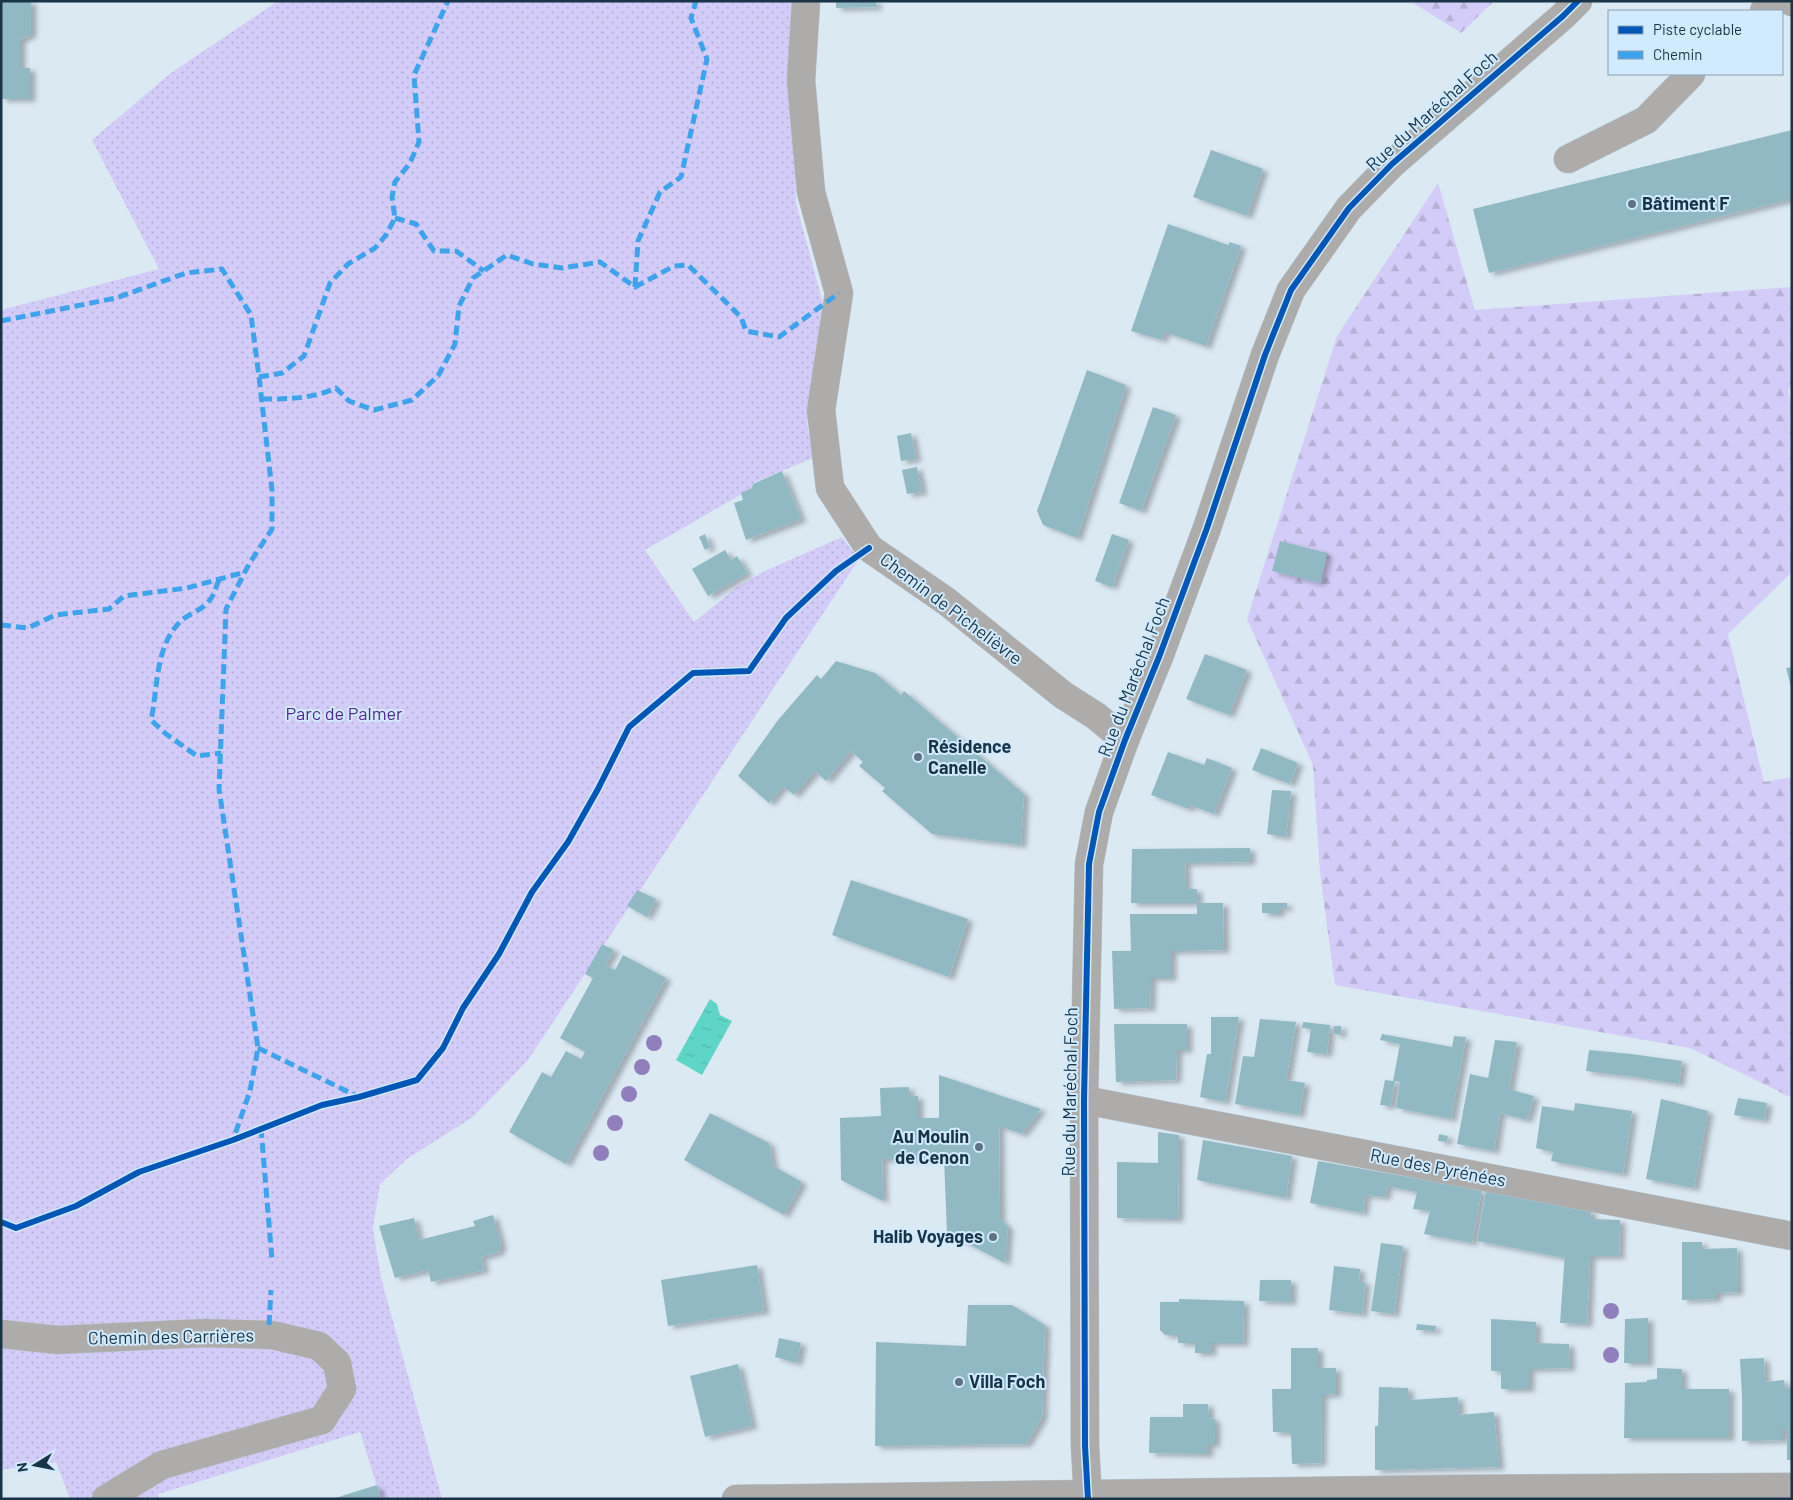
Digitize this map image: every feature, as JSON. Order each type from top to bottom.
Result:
[{"type":"street","name":"Chemin de Pichelièvre","points":[[806,1],[801,80],[810,192],[839,293],[821,410],[830,488],[869,548],[946,601],[1063,695],[1096,716],[1125,740]]},
{"type":"street","name":"Rue du Maréchal Foch","points":[[1088,1496],[1085,1437],[1084,1100],[1089,864],[1099,812],[1207,528],[1265,354],[1291,290],[1349,208],[1392,164],[1578,1]]},
{"type":"street","points":[[1568,158],[1646,120],[1690,75]]},
{"type":"street","name":"Rue des Pyrénées","points":[[1084,1100],[1792,1236]]},
{"type":"street","name":"Chemin des Carrières","points":[[1,1334],[58,1340],[205,1333],[272,1335],[319,1346],[337,1363],[342,1390],[322,1420],[162,1465],[106,1499]]},
{"type":"street","points":[[736,1499],[1454,1494],[1792,1488]]},
{"type":"green space","name":"Parc de Palmer","points":[[278,1],[791,1],[796,203],[822,300],[821,329],[807,425],[813,458],[753,483],[752,488],[645,550],[694,622],[737,587],[765,571],[842,537],[859,559],[528,1060],[473,1117],[407,1159],[380,1184],[373,1228],[381,1278],[442,1499],[381,1499],[360,1432],[158,1494],[159,1499],[70,1499],[56,1462],[1,1470],[1,310],[159,269],[92,140],[171,73]]},
{"type":"green space","points":[[1410,1],[1494,1],[1461,33]]},
{"type":"green space","points":[[1438,183],[1475,310],[1792,287],[1792,386],[1788,390],[1792,408],[1792,572],[1728,634],[1764,782],[1792,777],[1792,1098],[1690,1048],[1335,985],[1320,873],[1313,765],[1247,619],[1337,336]]},
{"type":"water","points":[[710,999],[717,1004],[720,1015],[732,1021],[702,1075],[676,1060]]},
{"type":"building","points":[[1,1],[31,1],[31,34],[20,40],[20,68],[30,68],[30,99],[1,99]]},
{"type":"building","points":[[836,1],[876,1],[876,7],[836,8]]},
{"type":"building","name":"Bâtiment F","points":[[1792,130],[1792,199],[1489,273],[1473,209]]},
{"type":"building","points":[[1211,150],[1263,169],[1247,216],[1193,197]]},
{"type":"building","points":[[1168,224],[1228,245],[1230,242],[1241,246],[1206,346],[1164,332],[1162,340],[1131,331]]},
{"type":"building","points":[[1087,370],[1126,385],[1077,538],[1043,525],[1037,511]]},
{"type":"building","points":[[1153,407],[1176,415],[1141,511],[1119,503]]},
{"type":"building","points":[[911,433],[916,459],[901,461],[897,436]]},
{"type":"building","points":[[917,467],[922,492],[907,494],[902,470]]},
{"type":"building","points":[[782,471],[801,519],[746,540],[734,503],[743,500],[741,493],[752,488],[753,484]]},
{"type":"building","points":[[705,534],[710,547],[705,550],[699,537]]},
{"type":"building","points":[[1112,534],[1129,540],[1112,587],[1095,581]]},
{"type":"building","points":[[1280,541],[1327,553],[1320,583],[1272,571]]},
{"type":"building","points":[[725,550],[731,560],[737,556],[747,573],[708,596],[692,569]]},
{"type":"building","points":[[1205,654],[1247,670],[1229,715],[1186,699]]},
{"type":"building","name":"Résidence Canelle","points":[[836,661],[875,673],[901,695],[904,691],[1024,794],[1021,845],[932,834],[882,791],[885,788],[859,766],[863,762],[851,751],[826,781],[815,771],[794,795],[783,786],[769,803],[738,776],[778,720],[817,675],[821,679]]},
{"type":"building","points":[[1792,667],[1792,687],[1791,687],[1786,668]]},
{"type":"building","points":[[1261,748],[1298,763],[1290,784],[1252,770]]},
{"type":"building","points":[[1168,752],[1204,765],[1207,758],[1232,768],[1214,814],[1190,805],[1189,809],[1151,795]]},
{"type":"building","points":[[1272,790],[1291,791],[1286,837],[1267,834]]},
{"type":"building","points":[[1250,848],[1250,862],[1185,863],[1186,889],[1197,889],[1197,903],[1131,903],[1132,849]]},
{"type":"building","points":[[851,880],[968,919],[949,977],[832,935]]},
{"type":"building","points":[[637,890],[656,899],[647,917],[627,906]]},
{"type":"building","points":[[1197,903],[1223,903],[1224,950],[1171,951],[1171,978],[1151,978],[1150,1008],[1114,1009],[1112,951],[1131,951],[1130,914],[1197,914]]},
{"type":"building","points":[[1262,903],[1287,903],[1287,908],[1279,908],[1279,914],[1262,913]]},
{"type":"building","points":[[602,944],[614,950],[605,965],[615,970],[623,955],[666,978],[566,1164],[509,1132],[542,1072],[551,1077],[566,1051],[581,1059],[585,1052],[560,1038],[593,978],[585,974]]},
{"type":"building","points":[[1211,1017],[1239,1017],[1225,1102],[1200,1097],[1207,1054],[1211,1054]]},
{"type":"building","points":[[1260,1019],[1296,1022],[1286,1080],[1305,1083],[1299,1115],[1235,1104],[1243,1056],[1254,1057]]},
{"type":"building","points":[[1303,1022],[1330,1025],[1327,1054],[1307,1052],[1311,1029],[1302,1028]]},
{"type":"building","points":[[1114,1024],[1187,1024],[1187,1050],[1177,1050],[1176,1080],[1116,1082]]},
{"type":"building","points":[[1334,1026],[1341,1026],[1341,1035],[1334,1034]]},
{"type":"building","points":[[1382,1034],[1452,1047],[1454,1036],[1466,1037],[1451,1119],[1396,1108],[1400,1082],[1395,1081],[1391,1106],[1380,1105],[1385,1080],[1393,1081],[1400,1044],[1380,1040]]},
{"type":"building","points":[[1495,1040],[1517,1042],[1509,1089],[1534,1096],[1527,1120],[1500,1113],[1494,1151],[1457,1144],[1470,1074],[1488,1078]]},
{"type":"building","points":[[1589,1050],[1682,1061],[1679,1084],[1586,1071]]},
{"type":"building","points":[[939,1075],[1041,1109],[1022,1134],[999,1126],[1000,1219],[1008,1227],[1005,1263],[947,1233],[944,1159],[882,1159],[883,1201],[841,1180],[840,1118],[881,1116],[880,1088],[909,1087],[909,1096],[918,1096],[918,1118],[939,1118]]},
{"type":"building","points":[[1738,1098],[1767,1103],[1764,1120],[1734,1115]]},
{"type":"building","points":[[1661,1099],[1708,1111],[1694,1188],[1646,1179]]},
{"type":"building","points":[[1575,1103],[1632,1111],[1623,1174],[1551,1161],[1553,1152],[1536,1148],[1542,1106],[1574,1111]]},
{"type":"building","points":[[710,1113],[769,1143],[773,1166],[802,1182],[784,1215],[684,1160]]},
{"type":"building","points":[[1158,1132],[1179,1135],[1178,1219],[1117,1218],[1117,1162],[1158,1163]]},
{"type":"building","points":[[1439,1134],[1448,1136],[1447,1142],[1438,1141]]},
{"type":"building","points":[[1203,1140],[1292,1156],[1286,1198],[1197,1180]]},
{"type":"building","points":[[1318,1161],[1482,1190],[1472,1243],[1424,1234],[1430,1211],[1413,1209],[1417,1192],[1387,1186],[1385,1197],[1365,1195],[1363,1213],[1310,1203]]},
{"type":"building","points":[[1486,1191],[1590,1210],[1592,1219],[1620,1220],[1619,1256],[1590,1256],[1587,1324],[1560,1323],[1565,1252],[1564,1258],[1477,1241]]},
{"type":"building","points":[[493,1215],[501,1245],[499,1252],[481,1257],[484,1270],[431,1282],[428,1270],[395,1278],[379,1226],[414,1218],[419,1240],[475,1226],[473,1221]]},
{"type":"building","points":[[1682,1242],[1702,1242],[1702,1249],[1737,1248],[1738,1292],[1716,1293],[1716,1299],[1682,1300]]},
{"type":"building","points":[[1381,1243],[1403,1246],[1394,1314],[1371,1311]]},
{"type":"building","points":[[757,1265],[764,1311],[668,1326],[661,1280]]},
{"type":"building","points":[[1334,1266],[1360,1269],[1359,1281],[1365,1282],[1362,1314],[1329,1310]]},
{"type":"building","points":[[1260,1280],[1291,1280],[1291,1302],[1259,1301]]},
{"type":"building","points":[[1179,1299],[1244,1301],[1243,1343],[1211,1343],[1211,1353],[1195,1353],[1195,1343],[1178,1343],[1178,1335],[1165,1335],[1160,1330],[1160,1302],[1179,1302]]},
{"type":"building","name":"Villa Foch","points":[[968,1305],[1012,1305],[1045,1325],[1042,1417],[1026,1444],[875,1446],[876,1342],[966,1346]]},
{"type":"building","points":[[1648,1318],[1648,1363],[1624,1363],[1625,1319]]},
{"type":"building","points":[[1491,1319],[1536,1322],[1536,1343],[1569,1344],[1570,1368],[1529,1369],[1529,1389],[1501,1389],[1501,1371],[1491,1371]]},
{"type":"building","points":[[1417,1324],[1436,1326],[1435,1331],[1416,1330]]},
{"type":"building","points":[[779,1338],[801,1343],[797,1363],[775,1357]]},
{"type":"building","points":[[1291,1348],[1318,1348],[1318,1368],[1336,1368],[1336,1394],[1322,1395],[1321,1463],[1292,1464],[1291,1433],[1273,1432],[1272,1389],[1291,1389]]},
{"type":"building","points":[[1764,1358],[1765,1382],[1784,1380],[1785,1388],[1792,1387],[1792,1460],[1787,1460],[1787,1430],[1783,1430],[1783,1440],[1742,1441],[1740,1359]]},
{"type":"building","points":[[738,1364],[752,1426],[705,1437],[690,1376]]},
{"type":"building","points":[[1657,1368],[1682,1369],[1682,1389],[1729,1389],[1729,1438],[1624,1438],[1625,1383],[1647,1382],[1647,1380],[1657,1379]]},
{"type":"building","points":[[1379,1387],[1408,1388],[1410,1400],[1458,1397],[1459,1415],[1494,1412],[1499,1467],[1375,1470],[1375,1426],[1378,1426]]},
{"type":"building","points":[[1183,1404],[1208,1404],[1209,1418],[1215,1419],[1215,1444],[1208,1444],[1208,1454],[1149,1453],[1150,1417],[1183,1417]]},
{"type":"building","points":[[377,1485],[381,1499],[335,1499],[335,1498]]},
{"type":"marked path","points":[[259,377],[282,373],[304,356],[330,283],[348,264],[375,248],[386,235],[395,218],[392,197],[395,182],[410,163],[419,142],[414,75],[448,1]]},
{"type":"marked path","points":[[635,287],[638,241],[660,192],[681,177],[707,59],[691,18],[696,1]]},
{"type":"marked path","points":[[395,218],[416,224],[434,251],[456,251],[484,271]]},
{"type":"marked path","points":[[262,399],[309,396],[336,388],[349,401],[374,410],[412,400],[438,376],[455,344],[459,306],[473,278],[507,255],[533,264],[562,268],[600,262],[635,287],[674,266],[688,265],[741,317],[746,331],[779,337],[839,293]]},
{"type":"marked path","points":[[1,321],[116,298],[186,273],[222,269],[251,315],[272,490],[272,529],[249,564],[226,609],[219,789],[258,1048],[250,1091],[233,1140]]},
{"type":"marked path","points":[[1,625],[28,628],[55,615],[109,609],[124,596],[187,588],[245,572]]},
{"type":"marked path","points":[[219,580],[211,599],[181,621],[165,645],[158,669],[151,720],[166,734],[197,756],[221,753]]},
{"type":"marked path","points":[[258,1048],[359,1097]]},
{"type":"marked path","points":[[261,1128],[272,1260]]},
{"type":"marked path","points":[[269,1325],[271,1290]]},
{"type":"cycle path","points":[[1088,1499],[1085,1446],[1084,1100],[1089,864],[1099,812],[1207,528],[1265,355],[1291,290],[1349,208],[1392,164],[1578,1]]},
{"type":"cycle path","points":[[1,1222],[16,1228],[76,1206],[139,1172],[233,1140],[322,1105],[359,1097],[417,1080],[443,1048],[463,1008],[499,954],[532,892],[568,842],[598,789],[629,727],[693,673],[749,671],[786,618],[836,571],[869,548]]},
{"type":"place","name":"Bâtiment F","points":[[1632,204]]},
{"type":"place","name":"Résidence Canelle","points":[[918,757]]},
{"type":"place","name":"Au Moulin de Cenon","points":[[979,1147]]},
{"type":"place","name":"Halib Voyages","points":[[993,1237]]},
{"type":"place","name":"Villa Foch","points":[[959,1382]]}]
